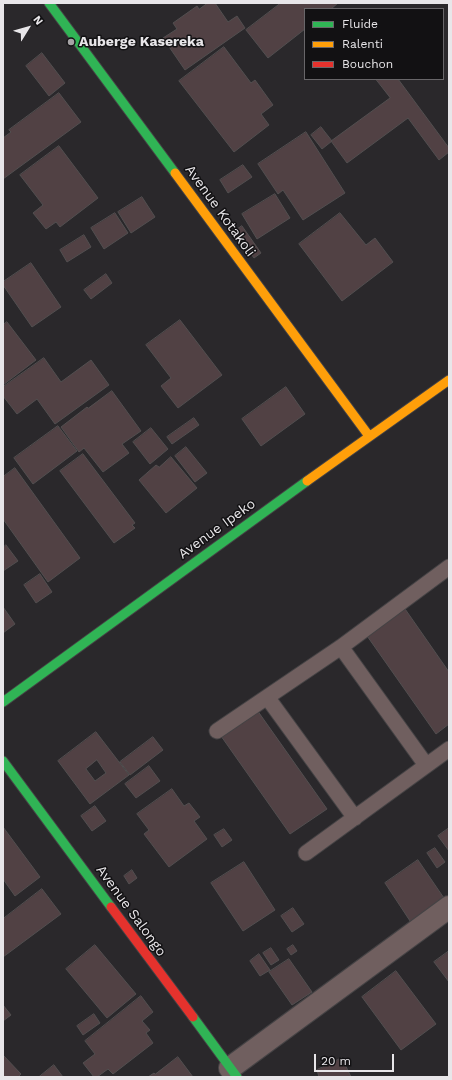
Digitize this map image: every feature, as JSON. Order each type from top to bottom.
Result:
[{"type":"street","name":"Avenue Kotakoli","points":[[49,3],[369,436]]},
{"type":"street","name":"Avenue Ipeko","points":[[3,702],[369,436],[449,380]]},
{"type":"street","name":"Avenue Salongo","points":[[3,761],[234,1073]]},
{"type":"street","points":[[234,1073],[449,907]]},
{"type":"lane","points":[[217,731],[341,647],[449,567]]},
{"type":"lane","points":[[341,647],[426,765]]},
{"type":"lane","points":[[267,697],[355,818]]},
{"type":"lane","points":[[306,854],[449,749]]},
{"type":"building","points":[[208,3],[215,3],[228,22],[237,16],[245,28],[185,70],[163,38],[177,29],[173,23],[197,6],[199,9]]},
{"type":"building","points":[[281,3],[338,3],[332,8],[304,8],[304,30],[268,58],[246,30]]},
{"type":"building","points":[[224,47],[251,83],[255,80],[273,105],[261,114],[269,125],[234,152],[179,81]]},
{"type":"building","points":[[42,53],[65,83],[49,96],[26,66]]},
{"type":"building","points":[[377,80],[399,80],[449,148],[449,152],[439,160],[408,118],[347,163],[331,141],[390,98]]},
{"type":"building","points":[[59,93],[81,122],[3,179],[3,138],[11,132],[9,130]]},
{"type":"building","points":[[321,127],[332,141],[322,149],[311,135]]},
{"type":"building","points":[[306,132],[345,193],[303,220],[283,190],[278,194],[258,164]]},
{"type":"building","points":[[59,146],[98,198],[60,227],[56,222],[46,229],[33,213],[43,205],[20,175]]},
{"type":"building","points":[[243,165],[252,177],[228,193],[220,180]]},
{"type":"building","points":[[275,194],[290,218],[257,239],[242,214]]},
{"type":"building","points":[[142,197],[155,217],[131,233],[118,212]]},
{"type":"building","points":[[115,213],[128,233],[104,249],[91,228]]},
{"type":"building","points":[[340,213],[366,245],[375,238],[393,262],[342,301],[299,244]]},
{"type":"building","points":[[242,226],[261,253],[254,258],[235,231]]},
{"type":"building","points":[[84,235],[91,247],[67,262],[60,250]]},
{"type":"building","points":[[31,263],[61,307],[32,327],[3,285],[3,282]]},
{"type":"building","points":[[106,274],[112,283],[91,299],[84,290]]},
{"type":"building","points":[[180,320],[222,375],[178,408],[161,386],[171,378],[146,345]]},
{"type":"building","points":[[7,322],[36,360],[3,385],[3,325]]},
{"type":"building","points":[[44,358],[61,382],[91,360],[109,385],[55,424],[37,399],[17,414],[3,396],[3,387]]},
{"type":"building","points":[[286,387],[305,414],[261,446],[242,419]]},
{"type":"building","points":[[112,391],[141,431],[122,444],[129,453],[103,472],[84,448],[79,452],[61,427],[87,407],[88,408]]},
{"type":"building","points":[[194,418],[199,425],[172,444],[167,437]]},
{"type":"building","points":[[58,426],[77,451],[33,484],[14,458]]},
{"type":"building","points":[[151,428],[168,449],[150,464],[133,442]]},
{"type":"building","points":[[186,447],[207,473],[195,482],[175,456]]},
{"type":"building","points":[[83,454],[135,523],[132,525],[135,528],[114,543],[60,471]]},
{"type":"building","points":[[171,457],[197,488],[166,513],[139,480],[156,465],[159,467]]},
{"type":"building","points":[[15,468],[80,558],[48,582],[3,519],[3,477]]},
{"type":"building","points":[[6,545],[18,561],[3,571],[3,548]]},
{"type":"building","points":[[40,574],[52,592],[36,603],[24,585]]},
{"type":"building","points":[[403,606],[449,672],[449,724],[436,734],[365,633]]},
{"type":"building","points":[[3,607],[15,624],[3,633]]},
{"type":"building","points":[[257,710],[327,809],[290,834],[221,736]]},
{"type":"building","points":[[96,732],[129,775],[90,804],[58,761]],"holes":[[[97,760],[106,773],[95,781],[86,769]]]},
{"type":"building","points":[[153,737],[163,750],[130,775],[120,762]]},
{"type":"building","points":[[149,766],[160,781],[136,798],[125,784]]},
{"type":"building","points":[[172,789],[184,806],[189,803],[200,817],[194,821],[207,839],[169,867],[144,834],[149,830],[137,814]]},
{"type":"building","points":[[95,806],[106,821],[92,831],[81,816]]},
{"type":"building","points":[[3,827],[40,877],[15,896],[3,879]]},
{"type":"building","points":[[449,828],[449,851],[438,836]]},
{"type":"building","points":[[224,829],[232,840],[222,847],[214,835]]},
{"type":"building","points":[[435,848],[445,862],[437,868],[427,853]]},
{"type":"building","points":[[418,860],[448,904],[414,927],[385,883]]},
{"type":"building","points":[[244,862],[275,910],[243,931],[211,883]]},
{"type":"building","points":[[132,870],[137,878],[129,884],[124,876]]},
{"type":"building","points":[[42,889],[61,914],[3,957],[3,919]]},
{"type":"building","points":[[293,908],[304,924],[292,932],[281,916]]},
{"type":"building","points":[[95,945],[136,994],[107,1018],[66,969]]},
{"type":"building","points":[[293,945],[297,951],[291,955],[287,949]]},
{"type":"building","points":[[271,948],[279,960],[271,965],[263,953]]},
{"type":"building","points":[[449,951],[449,982],[434,962]]},
{"type":"building","points":[[259,954],[270,970],[260,976],[250,961]]},
{"type":"building","points":[[289,959],[312,992],[292,1005],[269,972]]},
{"type":"building","points":[[396,971],[436,1024],[401,1050],[362,997]]},
{"type":"building","points":[[141,996],[153,1012],[142,1021],[150,1030],[146,1033],[153,1043],[113,1074],[108,1069],[97,1077],[94,1077],[83,1063],[95,1054],[85,1041]]},
{"type":"building","points":[[3,1005],[11,1015],[3,1021]]},
{"type":"building","points":[[94,1014],[100,1023],[83,1035],[77,1026]]},
{"type":"building","points":[[3,1055],[21,1074],[18,1077],[3,1077]]},
{"type":"building","points":[[178,1057],[193,1077],[148,1077],[154,1073],[155,1074]]},
{"type":"building","points":[[342,1058],[351,1077],[319,1077],[317,1070]]},
{"type":"building","points":[[54,1065],[63,1077],[39,1077]]},
{"type":"traffic: fast","points":[[49,3],[175,173]]},
{"type":"traffic: fast","points":[[3,702],[307,481]]},
{"type":"traffic: fast","points":[[3,761],[111,907]]},
{"type":"traffic: fast","points":[[193,1017],[237,1077]]},
{"type":"traffic: slow","points":[[175,173],[369,436]]},
{"type":"traffic: slow","points":[[307,481],[449,380]]},
{"type":"traffic: jam","points":[[111,907],[193,1017]]},
{"type":"place","name":"Auberge Kasereka","points":[[71,42]]}]
